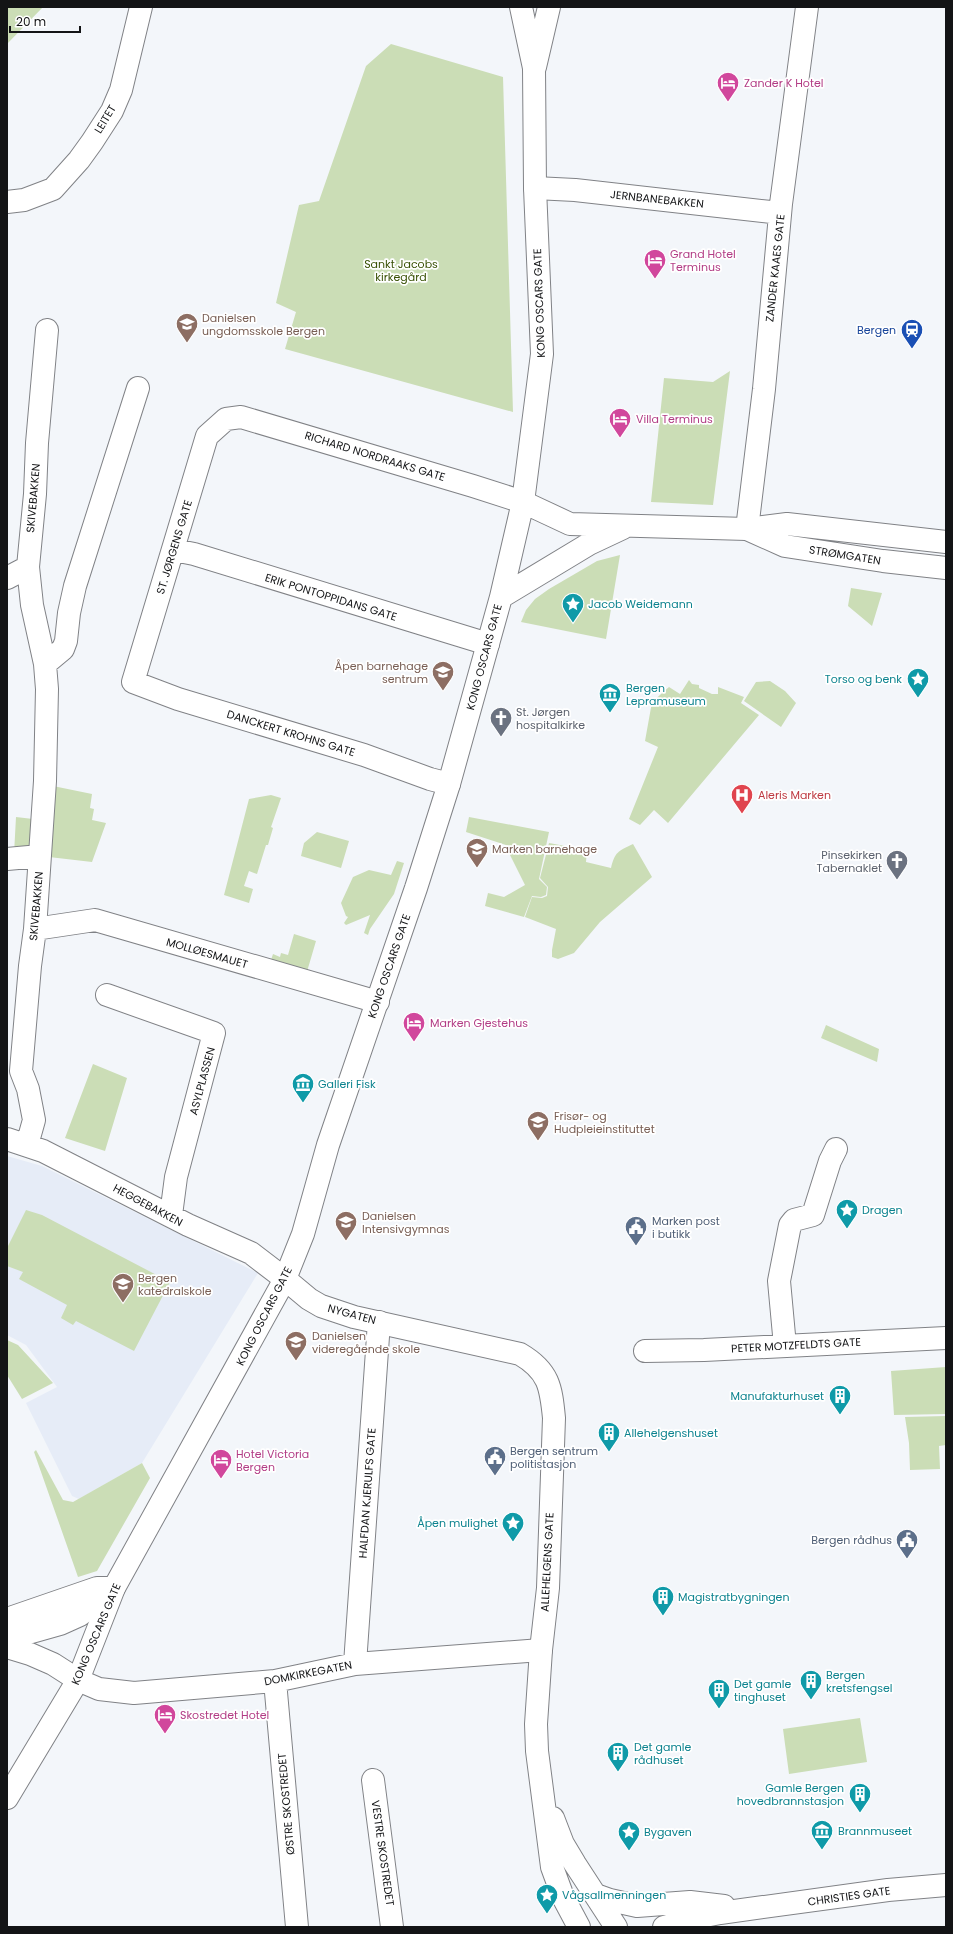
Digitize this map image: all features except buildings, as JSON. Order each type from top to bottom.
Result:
[{"type":"street","name":"LEITET","points":[[13,204],[53,189],[60,184],[79,160],[112,111],[127,70],[141,7]]},
{"type":"street","points":[[521,7],[534,68]]},
{"type":"street","points":[[534,68],[549,7]]},
{"type":"street","name":"ZANDER KAAES GATE","points":[[747,529],[764,389],[780,213],[808,7]]},
{"type":"street","name":"KONG OSCARS GATE","points":[[7,1798],[78,1680],[114,1588],[285,1279],[303,1234],[328,1145],[378,1002],[450,784],[501,597],[523,502],[542,354],[535,188],[534,68]]},
{"type":"street","name":"JERNBANEBAKKEN","points":[[535,188],[575,190],[780,213]]},
{"type":"street","name":"SKIVEBAKKEN","points":[[17,1142],[34,1120],[28,1089],[21,1071],[43,834],[47,689],[45,664],[32,605],[28,567],[47,330]]},
{"type":"street","points":[[45,664],[63,649],[66,641],[69,613],[75,586],[138,388]]},
{"type":"street","name":"RICHARD NORDRAAKS GATE","points":[[226,419],[241,416],[523,502]]},
{"type":"street","name":"ST. JØRGENS GATE","points":[[133,682],[174,550],[207,436],[226,419]]},
{"type":"street","name":"STRØMGATEN","points":[[523,502],[570,524],[747,529],[787,524],[946,542]]},
{"type":"street","name":"STRØMGATEN","points":[[501,597],[589,544],[628,526]]},
{"type":"street","name":"STRØMGATEN","points":[[747,529],[785,546],[883,561],[946,568]]},
{"type":"street","name":"ERIK PONTOPPIDANS GATE","points":[[174,550],[200,556],[488,644]]},
{"type":"street","points":[[7,578],[28,567]]},
{"type":"street","name":"DANCKERT KROHNS GATE","points":[[133,682],[178,699],[364,755],[430,779],[450,784]]},
{"type":"street","points":[[7,859],[40,856]]},
{"type":"street","name":"MOLLØESMAUET","points":[[35,929],[95,920],[378,1002]]},
{"type":"street","name":"ASYLPLASSEN","points":[[107,995],[214,1034],[176,1177],[171,1215]]},
{"type":"street","name":"HEGGEBAKKEN","points":[[17,1142],[100,1179],[130,1197],[251,1253],[285,1279]]},
{"type":"street","points":[[785,1346],[779,1280],[790,1225],[794,1220],[813,1216],[830,1161],[836,1149]]},
{"type":"street","name":"NYGATEN","points":[[285,1279],[308,1299],[321,1306],[354,1317],[520,1354]]},
{"type":"street","name":"HALFDAN KJERULFS GATE","points":[[355,1664],[374,1530],[378,1448],[379,1322]]},
{"type":"street","name":"PETER MOTZFELDTS GATE","points":[[645,1350],[785,1346],[946,1338]]},
{"type":"street","name":"ALLEHELGENS GATE","points":[[520,1354],[532,1361],[542,1372],[548,1382],[551,1392],[554,1418],[548,1588],[540,1650],[536,1724],[540,1784],[552,1867],[563,1897],[580,1927]]},
{"type":"street","points":[[7,1618],[97,1588],[114,1588]]},
{"type":"street","points":[[7,1639],[60,1624],[80,1614],[114,1588]]},
{"type":"street","name":"DOMKIRKEGATEN","points":[[7,1647],[30,1654],[53,1664],[78,1680],[99,1689],[134,1693],[275,1681],[355,1664],[540,1650]]},
{"type":"street","name":"ØSTRE SKOSTREDET","points":[[275,1681],[297,1927]]},
{"type":"street","name":"VESTRE SKOSTREDET","points":[[373,1780],[392,1927]]},
{"type":"street","name":"ALLEHELGENS GATE","points":[[540,1784],[563,1844],[616,1927]]},
{"type":"street","name":"CHRISTIES GATE","points":[[664,1927],[694,1918],[753,1909],[888,1890],[946,1885]]},
{"type":"street","name":"CHRISTIES GATE","points":[[596,1895],[610,1900],[637,1906],[690,1902],[753,1909]]},
{"type":"shaded area","name":"Bergen katedralskole","points":[[7,1156],[42,1166],[258,1273],[142,1463],[79,1499],[72,1496],[26,1403],[57,1387],[26,1345],[7,1335]]},
{"type":"green space","points":[[7,7],[43,7],[7,44]]},
{"type":"green space","name":"Sankt Jacobs kirkegård","points":[[391,44],[503,77],[513,412],[285,349],[296,312],[276,303],[299,205],[319,201],[366,66]]},
{"type":"green space","points":[[730,371],[713,505],[651,502],[664,378],[713,382]]},
{"type":"green space","points":[[620,555],[606,639],[521,622],[526,610],[535,599],[549,589],[597,561]]},
{"type":"green space","points":[[851,588],[882,593],[872,626],[848,606]]},
{"type":"green space","points":[[689,680],[692,684],[699,685],[699,688],[712,694],[718,694],[718,687],[744,697],[741,703],[759,715],[668,823],[654,810],[640,825],[629,819],[658,747],[645,741],[652,702],[669,687],[680,694]]},
{"type":"green space","points":[[770,681],[785,691],[796,703],[781,727],[744,701],[756,682]]},
{"type":"green space","points":[[53,786],[92,794],[90,808],[94,809],[92,820],[106,823],[92,862],[49,857]]},
{"type":"green space","points":[[271,795],[281,798],[271,827],[273,828],[268,845],[266,845],[257,874],[249,871],[244,886],[253,889],[249,903],[224,895],[249,799]]},
{"type":"green space","points":[[16,817],[33,819],[30,846],[14,854]]},
{"type":"green space","points":[[469,817],[549,832],[539,879],[547,887],[546,895],[541,897],[532,896],[524,917],[485,906],[488,893],[504,897],[525,885],[510,855],[509,846],[466,832]]},
{"type":"green space","points":[[317,832],[349,841],[341,868],[301,856],[304,843]]},
{"type":"green space","points":[[549,843],[587,850],[586,862],[611,868],[616,855],[624,848],[633,844],[652,877],[600,922],[574,953],[558,959],[552,957],[556,929],[525,917],[532,897],[542,898],[547,896],[548,887],[540,878]]},
{"type":"green space","points":[[397,861],[404,863],[394,894],[370,929],[368,935],[364,933],[370,915],[346,925],[344,923],[348,917],[346,916],[341,903],[353,877],[369,870],[391,875]]},
{"type":"green space","points":[[294,934],[316,941],[306,975],[270,963],[273,954],[280,957],[281,953],[288,955]]},
{"type":"green space","points":[[826,1025],[879,1049],[877,1062],[821,1038]]},
{"type":"green space","points":[[93,1064],[127,1078],[105,1151],[65,1138]]},
{"type":"green space","points":[[26,1210],[42,1215],[170,1282],[134,1351],[76,1321],[73,1325],[61,1318],[67,1305],[19,1279],[23,1272],[7,1266],[7,1248]]},
{"type":"green space","points":[[7,1340],[18,1345],[53,1383],[22,1399],[7,1375]]},
{"type":"green space","points":[[946,1367],[946,1414],[894,1415],[891,1371]]},
{"type":"green space","points":[[946,1416],[946,1445],[939,1446],[940,1469],[910,1470],[909,1443],[905,1417]]},
{"type":"green space","points":[[36,1450],[63,1500],[73,1502],[142,1463],[150,1478],[97,1571],[78,1577],[34,1452]]},
{"type":"green space","points":[[860,1718],[867,1762],[789,1774],[783,1729]]},
{"type":"place","name":"Zander K Hotel","points":[[728,102]]},
{"type":"place","name":"Grand Hotel Terminus","points":[[655,280]]},
{"type":"place","name":"Danielsen ungdomsskole Bergen","points":[[187,344]]},
{"type":"place","name":"Bergen","points":[[912,350]]},
{"type":"place","name":"Villa Terminus","points":[[620,438]]},
{"type":"place","name":"Jacob Weidemann","points":[[573,624]]},
{"type":"place","name":"Åpen barnehage sentrum","points":[[443,692]]},
{"type":"place","name":"Torso og benk","points":[[918,698]]},
{"type":"place","name":"Bergen Lepramuseum","points":[[610,714]]},
{"type":"place","name":"St. Jørgen hospitalkirke","points":[[501,738]]},
{"type":"place","name":"Aleris Marken","points":[[742,814]]},
{"type":"place","name":"Marken barnehage","points":[[477,868]]},
{"type":"place","name":"Pinsekirken Tabernaklet","points":[[897,880]]},
{"type":"place","name":"Marken Gjestehus","points":[[414,1042]]},
{"type":"place","name":"Galleri Fisk","points":[[303,1104]]},
{"type":"place","name":"Frisør- og Hudpleieinstituttet","points":[[538,1142]]},
{"type":"place","name":"Dragen","points":[[847,1230]]},
{"type":"place","name":"Danielsen Intensivgymnas","points":[[346,1242]]},
{"type":"place","name":"Marken post i butikk","points":[[636,1246]]},
{"type":"place","name":"Bergen katedralskole","points":[[123,1304]]},
{"type":"place","name":"Danielsen videregående skole","points":[[296,1362]]},
{"type":"place","name":"Manufakturhuset","points":[[840,1416]]},
{"type":"place","name":"Allehelgenshuset","points":[[609,1452]]},
{"type":"place","name":"Bergen sentrum politistasjon","points":[[495,1476]]},
{"type":"place","name":"Hotel Victoria Bergen","points":[[221,1480]]},
{"type":"place","name":"Åpen mulighet","points":[[513,1542]]},
{"type":"place","name":"Bergen rådhus","points":[[907,1560]]},
{"type":"place","name":"Magistratbygningen","points":[[663,1616]]},
{"type":"place","name":"Bergen kretsfengsel","points":[[811,1700]]},
{"type":"place","name":"Det gamle tinghuset","points":[[719,1710]]},
{"type":"place","name":"Skostredet Hotel","points":[[165,1734]]},
{"type":"place","name":"Det gamle rådhuset","points":[[618,1772]]},
{"type":"place","name":"Gamle Bergen hovedbrannstasjon","points":[[860,1814]]},
{"type":"place","name":"Brannmuseet","points":[[822,1850]]},
{"type":"place","name":"Bygaven","points":[[629,1852]]},
{"type":"place","name":"Vågsallmenningen","points":[[547,1914]]}]
